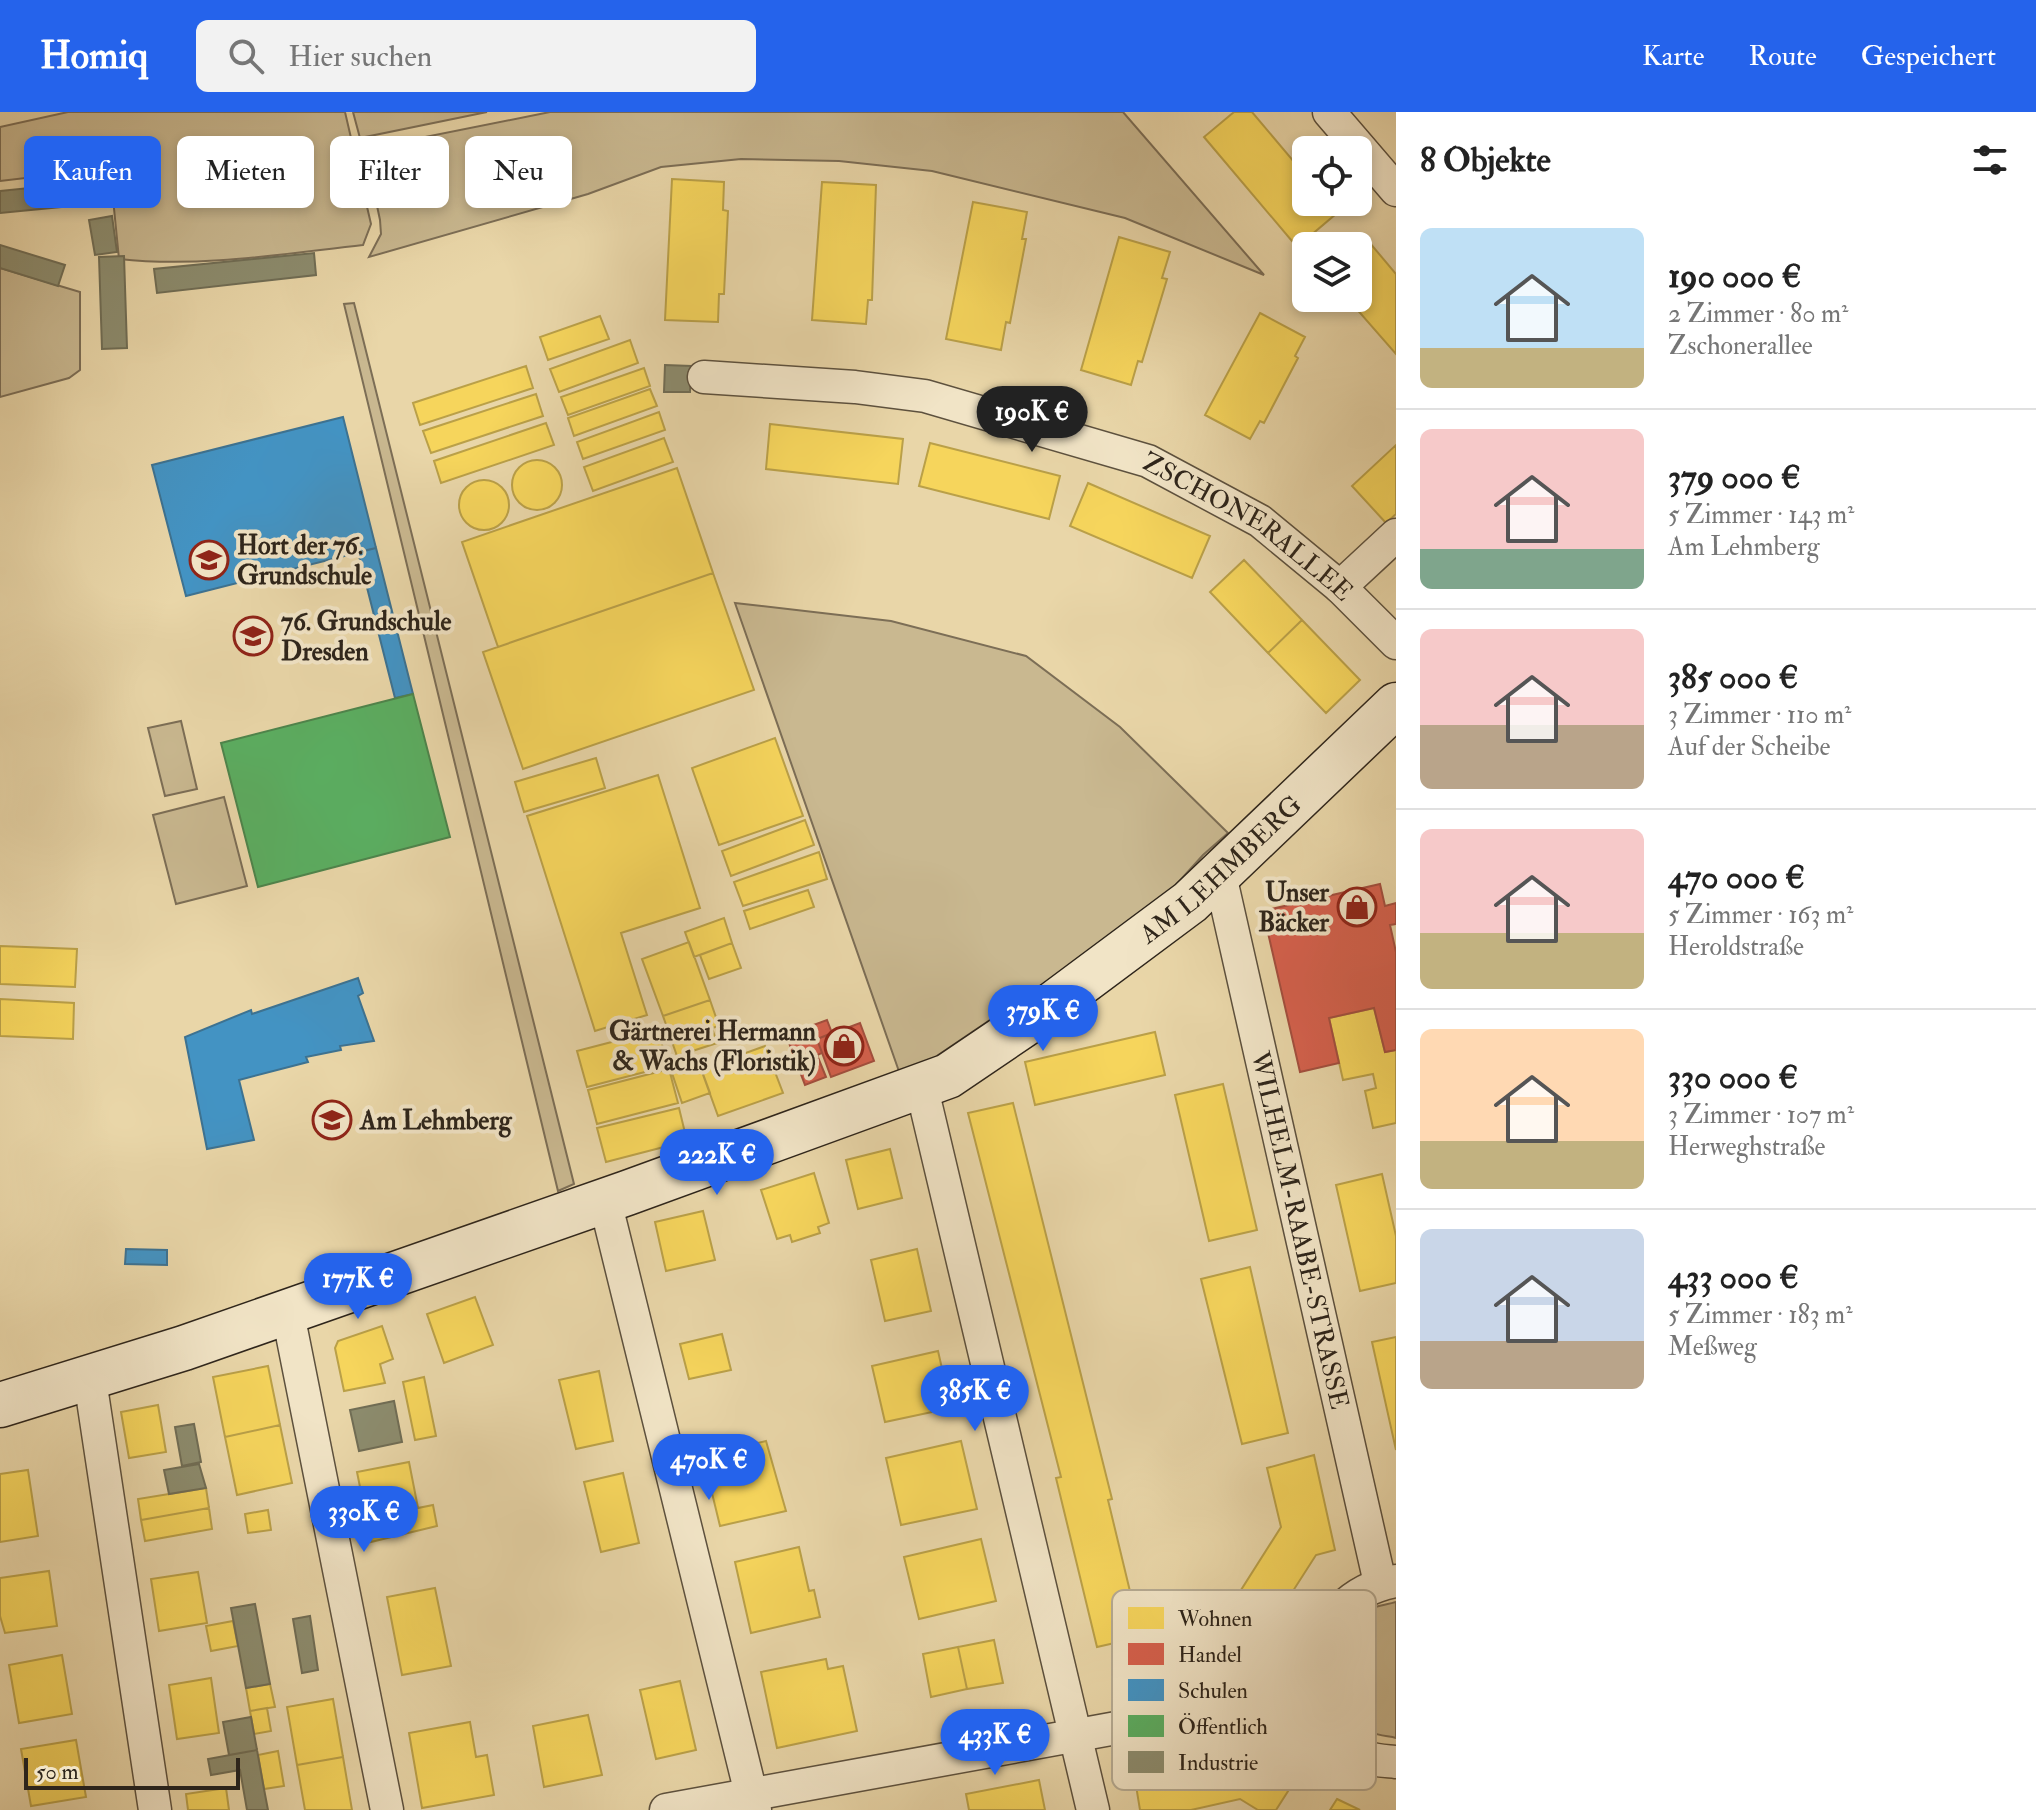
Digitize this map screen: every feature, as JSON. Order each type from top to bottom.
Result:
[{"type":"street","points":[[1329,112],[1396,190]]},
{"type":"street","name":"ZSCHONERALLEE","points":[[704,377],[855,387],[925,396],[1148,461],[1260,521],[1340,587],[1396,643]]},
{"type":"street","points":[[1340,587],[1396,535]]},
{"type":"street","name":"AM LEHMBERG","points":[[0,1405],[90,1380],[922,1089],[948,1076],[1041,1013],[1220,875],[1396,705]]},
{"type":"street","name":"WILHELM-RAABE-STRASSE","points":[[1220,875],[1388,1582],[1367,1590]]},
{"type":"street","points":[[922,1089],[1093,1810]]},
{"type":"street","points":[[605,1201],[753,1802]]},
{"type":"street","points":[[287,1309],[387,1810]]},
{"type":"street","points":[[90,1380],[155,1810]]},
{"type":"street","points":[[666,1810],[753,1802],[1112,1727]]},
{"type":"street","name":"WILHELM-RAABE-STRASSE","points":[[1376,1759],[1396,1762]]},
{"type":"shaded area","points":[[68,112],[345,112],[351,136],[330,136],[330,208],[367,208],[371,224],[363,245],[210,261],[119,259],[114,208],[161,208],[161,136],[24,136],[24,178],[0,181],[0,127]]},
{"type":"shaded area","points":[[353,112],[487,112],[370,136],[359,136]]},
{"type":"shaded area","points":[[550,112],[1123,112],[1264,275],[1125,218],[932,171],[839,161],[741,159],[661,167],[572,199],[572,136],[465,136],[465,208],[539,208],[369,257],[381,234],[377,208],[449,208],[449,136],[430,136]]},
{"type":"shaded area","points":[[0,268],[80,292],[80,370],[69,378],[0,397]]},
{"type":"shaded area","points":[[354,303],[574,1184],[558,1191],[344,304]]},
{"type":"shaded area","points":[[735,603],[891,621],[1026,656],[1120,727],[1228,833],[1203,855],[1155,908],[937,1056],[934,1066],[902,1080]]},
{"type":"shaded area","points":[[181,721],[197,789],[165,796],[148,728]]},
{"type":"shaded area","points":[[224,797],[247,886],[176,904],[153,815]]},
{"type":"shaded area","points":[[1396,1602],[1396,1738],[1376,1733],[1376,1607]]},
{"type":"building: Wohnen","points":[[1234,112],[1252,112],[1292,159],[1292,216],[1333,216],[1315,232],[1292,232],[1292,241],[1204,137]]},
{"type":"building: Wohnen","points":[[672,179],[724,182],[723,210],[728,211],[724,294],[719,294],[718,322],[665,320]]},
{"type":"building: Wohnen","points":[[822,182],[876,185],[872,300],[868,300],[866,324],[812,320]]},
{"type":"building: Wohnen","points":[[973,202],[1027,212],[1022,239],[1026,239],[1010,323],[1006,322],[1001,350],[946,339]]},
{"type":"building: Wohnen","points":[[1119,237],[1170,252],[1162,278],[1167,279],[1142,362],[1138,361],[1131,385],[1081,370]]},
{"type":"building: Wohnen","points":[[1372,246],[1396,274],[1396,354],[1359,312],[1372,312]]},
{"type":"building: Wohnen","points":[[1260,313],[1305,337],[1295,356],[1298,358],[1264,423],[1260,421],[1250,439],[1205,415]]},
{"type":"building: Wohnen","points":[[600,316],[609,339],[548,360],[540,337]]},
{"type":"building: Wohnen","points":[[630,340],[638,363],[559,392],[550,369]]},
{"type":"building: Wohnen","points":[[526,366],[533,388],[420,425],[413,403]]},
{"type":"building: Wohnen","points":[[644,368],[650,386],[568,415],[561,397]]},
{"type":"building: Wohnen","points":[[650,389],[657,406],[574,436],[568,418]]},
{"type":"building: Wohnen","points":[[536,394],[543,416],[431,453],[423,431]]},
{"type":"building: Wohnen","points":[[659,412],[665,430],[583,459],[577,442]]},
{"type":"building: Wohnen","points":[[546,423],[554,445],[441,483],[434,461]]},
{"type":"building: Wohnen","points":[[770,424],[903,439],[898,484],[766,469]]},
{"type":"building: Wohnen","points":[[664,438],[673,462],[593,491],[584,467]]},
{"type":"building: Wohnen","points":[[930,443],[1060,476],[1049,519],[919,486]]},
{"type":"building: Wohnen","points":[[1396,445],[1396,514],[1386,523],[1352,486]]},
{"type":"building: Wohnen","points":[[537,460],[555,467],[562,485],[555,503],[537,510],[519,503],[512,485],[519,467]]},
{"type":"building: Wohnen","points":[[677,468],[713,573],[498,647],[462,542]]},
{"type":"building: Wohnen","points":[[484,480],[502,487],[509,505],[502,523],[484,530],[466,523],[459,505],[466,487]]},
{"type":"building: Wohnen","points":[[1088,483],[1210,536],[1192,578],[1070,526]]},
{"type":"building: Wohnen","points":[[1244,560],[1302,620],[1268,653],[1210,592]]},
{"type":"building: Wohnen","points":[[713,573],[754,690],[523,769],[483,652]]},
{"type":"building: Wohnen","points":[[1302,620],[1360,680],[1326,713],[1268,653]]},
{"type":"building: Wohnen","points":[[775,738],[803,816],[719,845],[692,768]]},
{"type":"building: Wohnen","points":[[596,758],[605,788],[524,812],[515,782]]},
{"type":"building: Wohnen","points":[[658,775],[700,908],[621,933],[647,1015],[595,1031],[527,816]]},
{"type":"building: Wohnen","points":[[805,820],[814,845],[731,876],[722,851]]},
{"type":"building: Wohnen","points":[[819,852],[827,879],[743,906],[734,882]]},
{"type":"building: Wohnen","points":[[808,890],[814,907],[750,929],[744,911]]},
{"type":"building: Wohnen","points":[[724,918],[732,943],[694,957],[685,932]]},
{"type":"building: Wohnen","points":[[689,942],[710,1000],[663,1016],[642,959]]},
{"type":"building: Wohnen","points":[[732,943],[741,968],[709,979],[700,955]]},
{"type":"building: Wohnen","points":[[0,946],[77,949],[75,987],[0,984]]},
{"type":"building: Wohnen","points":[[0,999],[74,1003],[73,1039],[0,1036]]},
{"type":"building: Wohnen","points":[[710,1000],[719,1026],[712,1028],[717,1043],[677,1056],[663,1016]]},
{"type":"building: Wohnen","points":[[1374,1008],[1385,1052],[1396,1050],[1396,1123],[1373,1128],[1365,1091],[1376,1088],[1373,1074],[1343,1080],[1329,1018]]},
{"type":"building: Wohnen","points":[[658,1030],[668,1066],[587,1087],[577,1051]]},
{"type":"building: Wohnen","points":[[1155,1032],[1165,1075],[1035,1105],[1025,1062]]},
{"type":"building: Wohnen","points":[[765,1046],[783,1093],[718,1116],[701,1069],[719,1063],[716,1056],[741,1047],[743,1054]]},
{"type":"building: Wohnen","points":[[699,1063],[710,1093],[682,1103],[672,1073]]},
{"type":"building: Wohnen","points":[[669,1069],[678,1103],[597,1124],[588,1090]]},
{"type":"building: Wohnen","points":[[1223,1084],[1257,1230],[1209,1241],[1175,1095]]},
{"type":"building: Wohnen","points":[[1013,1103],[1112,1499],[1108,1500],[1130,1590],[1112,1590],[1112,1644],[1097,1647],[1056,1478],[1061,1477],[968,1113]]},
{"type":"building: Wohnen","points":[[679,1108],[687,1141],[606,1162],[597,1128]]},
{"type":"building: Wohnen","points":[[890,1149],[902,1198],[858,1209],[846,1160]]},
{"type":"building: Wohnen","points":[[814,1173],[829,1223],[818,1227],[820,1233],[792,1242],[790,1235],[777,1239],[761,1190]]},
{"type":"building: Wohnen","points":[[1382,1174],[1396,1236],[1396,1283],[1360,1291],[1336,1185]]},
{"type":"building: Wohnen","points":[[703,1211],[715,1260],[666,1271],[655,1222]]},
{"type":"building: Wohnen","points":[[917,1249],[931,1311],[885,1321],[871,1260]]},
{"type":"building: Wohnen","points":[[1250,1267],[1288,1433],[1242,1444],[1201,1279]]},
{"type":"building: Wohnen","points":[[475,1297],[493,1345],[444,1363],[427,1314]]},
{"type":"building: Wohnen","points":[[382,1326],[393,1359],[380,1364],[385,1383],[344,1391],[335,1348],[338,1341]]},
{"type":"building: Wohnen","points":[[722,1334],[731,1370],[689,1379],[680,1344]]},
{"type":"building: Wohnen","points":[[1396,1337],[1396,1450],[1372,1342]]},
{"type":"building: Wohnen","points":[[938,1351],[951,1408],[885,1422],[872,1366]]},
{"type":"building: Wohnen","points":[[268,1366],[280,1425],[225,1437],[213,1377]]},
{"type":"building: Wohnen","points":[[599,1371],[613,1441],[576,1449],[559,1380]]},
{"type":"building: Wohnen","points":[[424,1377],[436,1436],[415,1440],[403,1382]]},
{"type":"building: Wohnen","points":[[158,1405],[166,1452],[129,1458],[121,1412]]},
{"type":"building: Wohnen","points":[[280,1425],[292,1483],[237,1495],[225,1437]]},
{"type":"building: Wohnen","points":[[766,1441],[786,1511],[720,1526],[703,1456]]},
{"type":"building: Wohnen","points":[[961,1441],[977,1509],[901,1525],[886,1458]]},
{"type":"building: Wohnen","points":[[1314,1455],[1335,1550],[1316,1555],[1294,1590],[1241,1590],[1281,1527],[1267,1468]]},
{"type":"building: Wohnen","points":[[409,1462],[418,1508],[433,1505],[437,1526],[371,1542],[357,1472]]},
{"type":"building: Wohnen","points":[[28,1470],[38,1536],[0,1542],[0,1474]]},
{"type":"building: Wohnen","points":[[623,1473],[639,1543],[601,1552],[584,1482]]},
{"type":"building: Wohnen","points":[[206,1488],[209,1508],[141,1520],[138,1499]]},
{"type":"building: Wohnen","points":[[209,1508],[212,1529],[145,1541],[141,1520]]},
{"type":"building: Wohnen","points":[[268,1510],[271,1530],[248,1533],[245,1514]]},
{"type":"building: Wohnen","points":[[981,1539],[996,1601],[919,1619],[904,1557]]},
{"type":"building: Wohnen","points":[[799,1547],[809,1591],[814,1590],[820,1617],[751,1633],[735,1562]]},
{"type":"building: Wohnen","points":[[49,1571],[57,1626],[5,1633],[0,1616],[0,1578]]},
{"type":"building: Wohnen","points":[[198,1572],[207,1623],[159,1631],[151,1579]]},
{"type":"building: Wohnen","points":[[435,1588],[451,1666],[402,1675],[387,1597]]},
{"type":"building: Wohnen","points":[[233,1621],[238,1646],[211,1651],[206,1626]]},
{"type":"building: Wohnen","points":[[994,1640],[1003,1683],[967,1689],[958,1647]]},
{"type":"building: Wohnen","points":[[958,1647],[967,1689],[931,1697],[923,1654]]},
{"type":"building: Wohnen","points":[[62,1655],[72,1714],[19,1723],[9,1665]]},
{"type":"building: Wohnen","points":[[826,1659],[828,1669],[843,1666],[857,1731],[777,1748],[761,1672]]},
{"type":"building: Wohnen","points":[[211,1678],[219,1733],[177,1739],[169,1685]]},
{"type":"building: Wohnen","points":[[680,1681],[696,1750],[656,1759],[640,1690]]},
{"type":"building: Wohnen","points":[[270,1684],[275,1707],[250,1711],[246,1688]]},
{"type":"building: Wohnen","points":[[333,1699],[343,1757],[297,1765],[287,1707]]},
{"type":"building: Wohnen","points":[[267,1708],[271,1731],[254,1734],[250,1711]]},
{"type":"building: Wohnen","points":[[588,1715],[602,1775],[544,1787],[533,1726]]},
{"type":"building: Wohnen","points":[[470,1722],[476,1757],[487,1755],[494,1795],[422,1808],[409,1733]]},
{"type":"building: Wohnen","points":[[76,1740],[86,1797],[31,1806],[21,1749]]},
{"type":"building: Wohnen","points":[[278,1751],[284,1786],[264,1789],[258,1755]]},
{"type":"building: Wohnen","points":[[343,1757],[352,1810],[305,1810],[297,1765]]},
{"type":"building: Wohnen","points":[[1039,1780],[1045,1810],[969,1810],[966,1794]]},
{"type":"building: Wohnen","points":[[226,1788],[229,1810],[188,1810],[186,1794]]},
{"type":"building: Wohnen","points":[[1137,1790],[1289,1790],[1276,1810],[1258,1810],[1240,1799],[1191,1810],[1140,1810]]},
{"type":"building: Wohnen","points":[[1337,1799],[1360,1810],[1330,1810]]},
{"type":"building: Handel","points":[[1380,884],[1385,906],[1396,903],[1396,924],[1390,925],[1396,952],[1396,1050],[1385,1052],[1374,1008],[1329,1018],[1339,1063],[1300,1072],[1263,911]]},
{"type":"building: Handel","points":[[827,1020],[832,1033],[817,1039],[822,1053],[817,1055],[826,1077],[805,1085],[786,1035]]},
{"type":"building: Handel","name":"Gärtnerei Hermann & Wachs (Floristik)","points":[[860,1023],[874,1061],[831,1077],[817,1039]]},
{"type":"building: Schulen","points":[[343,417],[376,548],[186,596],[152,465]]},
{"type":"building: Schulen","points":[[376,548],[413,694],[395,698],[358,552]]},
{"type":"building: Schulen","points":[[358,978],[363,993],[358,996],[374,1041],[340,1046],[341,1050],[306,1057],[308,1062],[239,1080],[254,1140],[207,1149],[185,1037],[251,1010],[252,1014]]},
{"type":"building: Schulen","points":[[126,1249],[167,1250],[167,1265],[125,1264]]},
{"type":"building: Öffentlich","points":[[413,694],[450,837],[258,887],[221,743]]},
{"type":"building: Industrie","points":[[24,189],[24,208],[51,208],[0,213],[0,191]]},
{"type":"building: Industrie","points":[[112,216],[117,252],[95,255],[89,220]]},
{"type":"building: Industrie","points":[[0,245],[65,265],[58,286],[0,268]]},
{"type":"building: Industrie","points":[[314,253],[316,275],[157,293],[154,269]]},
{"type":"building: Industrie","points":[[124,256],[127,348],[102,349],[99,257]]},
{"type":"building: Industrie","points":[[665,365],[691,366],[690,392],[664,392]]},
{"type":"building: Industrie","points":[[394,1401],[402,1442],[359,1451],[350,1410]]},
{"type":"building: Industrie","points":[[194,1424],[201,1462],[182,1466],[175,1427]]},
{"type":"building: Industrie","points":[[199,1464],[206,1488],[169,1494],[164,1470]]},
{"type":"building: Industrie","points":[[255,1604],[270,1684],[246,1688],[231,1608]]},
{"type":"building: Industrie","points":[[310,1616],[318,1670],[302,1673],[293,1619]]},
{"type":"building: Industrie","points":[[251,1717],[257,1750],[229,1755],[223,1722]]},
{"type":"building: Industrie","points":[[257,1750],[268,1810],[247,1810],[240,1770],[211,1775],[208,1759]]},
{"type":"place","name":"Hort der 76. Grundschule","points":[[209,560]]},
{"type":"place","name":"76. Grundschule Dresden","points":[[253,636]]},
{"type":"place","name":"Unser Bäcker","points":[[1357,907]]},
{"type":"place","name":"Gärtnerei Hermann & Wachs (Floristik)","points":[[844,1046]]},
{"type":"place","name":"Am Lehmberg","points":[[332,1120]]}]
